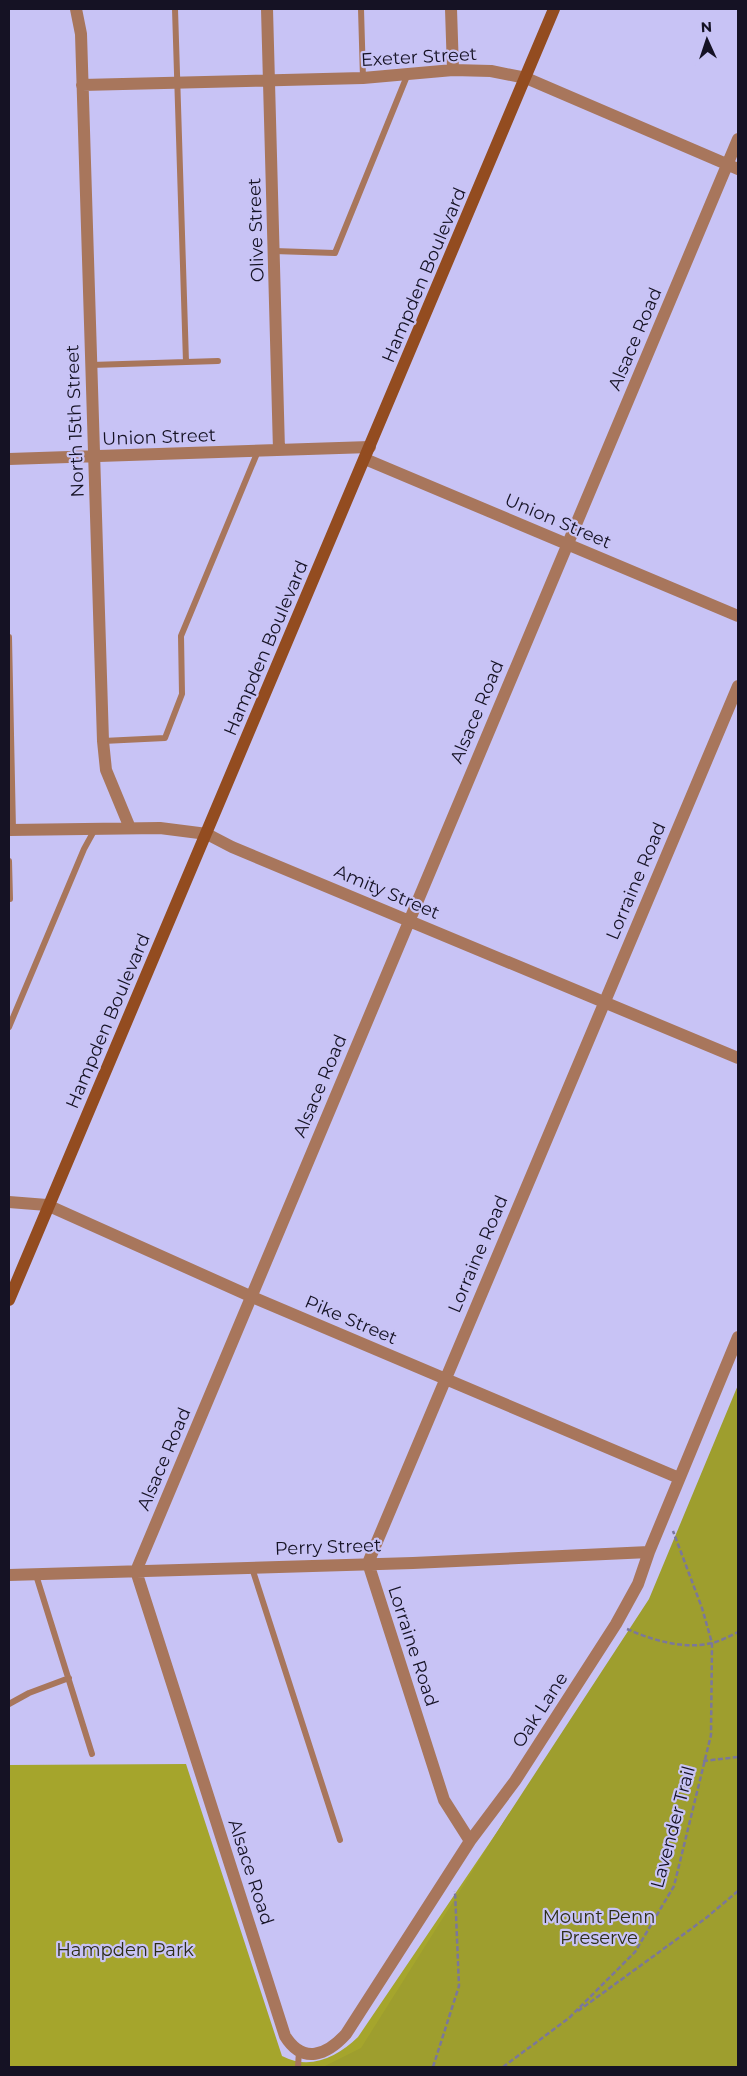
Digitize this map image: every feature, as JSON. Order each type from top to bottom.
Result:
[{"type":"main road","name":"Hampden Boulevard","points":[[9,1300],[47,1205],[207,834],[554,9]]},
{"type":"street","name":"North 15th Street","points":[[76,9],[81,34],[103,741],[106,770],[130,828]]},
{"type":"street","name":"Olive Street","points":[[267,9],[279,450]]},
{"type":"street","points":[[452,9],[453,70]]},
{"type":"street","name":"Exeter Street","points":[[82,85],[364,78],[407,76],[453,70],[491,72],[526,78],[733,166]]},
{"type":"street","name":"Alsace Road","points":[[302,2052],[292,2048],[284,2036],[136,1571],[567,544],[733,166],[738,139]]},
{"type":"street","name":"Union Street","points":[[9,459],[370,447]]},
{"type":"street","name":"Union Street","points":[[365,459],[738,616]]},
{"type":"street","name":"Lorraine Road","points":[[470,1841],[444,1800],[368,1563],[738,686]]},
{"type":"street","name":"Amity Street","points":[[11,830],[160,828],[207,834],[232,847],[738,1058]]},
{"type":"street","name":"Pike Street","points":[[9,1202],[47,1205],[250,1296],[679,1478]]},
{"type":"street","name":"Oak Lane","points":[[302,2052],[320,2054],[335,2046],[346,2034],[470,1841],[515,1781],[616,1624],[638,1584],[649,1552],[738,1337]]},
{"type":"street","name":"Perry Street","points":[[9,1576],[649,1552]]},
{"type":"lane","points":[[175,9],[186,362]]},
{"type":"lane","points":[[361,9],[364,78]]},
{"type":"lane","points":[[274,251],[335,253],[407,76]]},
{"type":"lane","points":[[91,365],[218,361]]},
{"type":"lane","points":[[103,741],[165,738],[182,694],[181,636],[258,451]]},
{"type":"lane","points":[[9,636],[11,830]]},
{"type":"lane","points":[[9,1027],[84,849],[96,828]]},
{"type":"lane","points":[[9,861],[10,900]]},
{"type":"lane","points":[[252,1567],[340,1840]]},
{"type":"lane","points":[[36,1575],[92,1754]]},
{"type":"lane","points":[[9,1704],[30,1693],[69,1678]]},
{"type":"lane","points":[[298,2067],[302,2052]]},
{"type":"path","name":"Lavender Trail","points":[[503,2067],[513,2062],[569,2018],[635,1952],[674,1886],[703,1761],[711,1735],[712,1643],[702,1608],[675,1536],[663,1518]]},
{"type":"path","points":[[616,1624],[645,1636],[682,1645],[712,1643],[738,1632]]},
{"type":"path","points":[[703,1761],[738,1757]]},
{"type":"path","points":[[433,2067],[459,1986],[454,1867]]},
{"type":"path","points":[[569,2018],[706,1918],[738,1891]]},
{"type":"green space","name":"Mount Penn Preserve","points":[[738,1385],[738,2067],[323,2067],[361,2048],[504,1821],[649,1599]]},
{"type":"green space","name":"Mount Penn Preserve","points":[[655,1599],[738,2067],[9,2067],[9,1765],[186,1764],[282,2056],[303,2062],[323,2060],[341,2051],[358,2037]]},
{"type":"park label","name":"Hampden Park","points":[[125,1950]]}]
